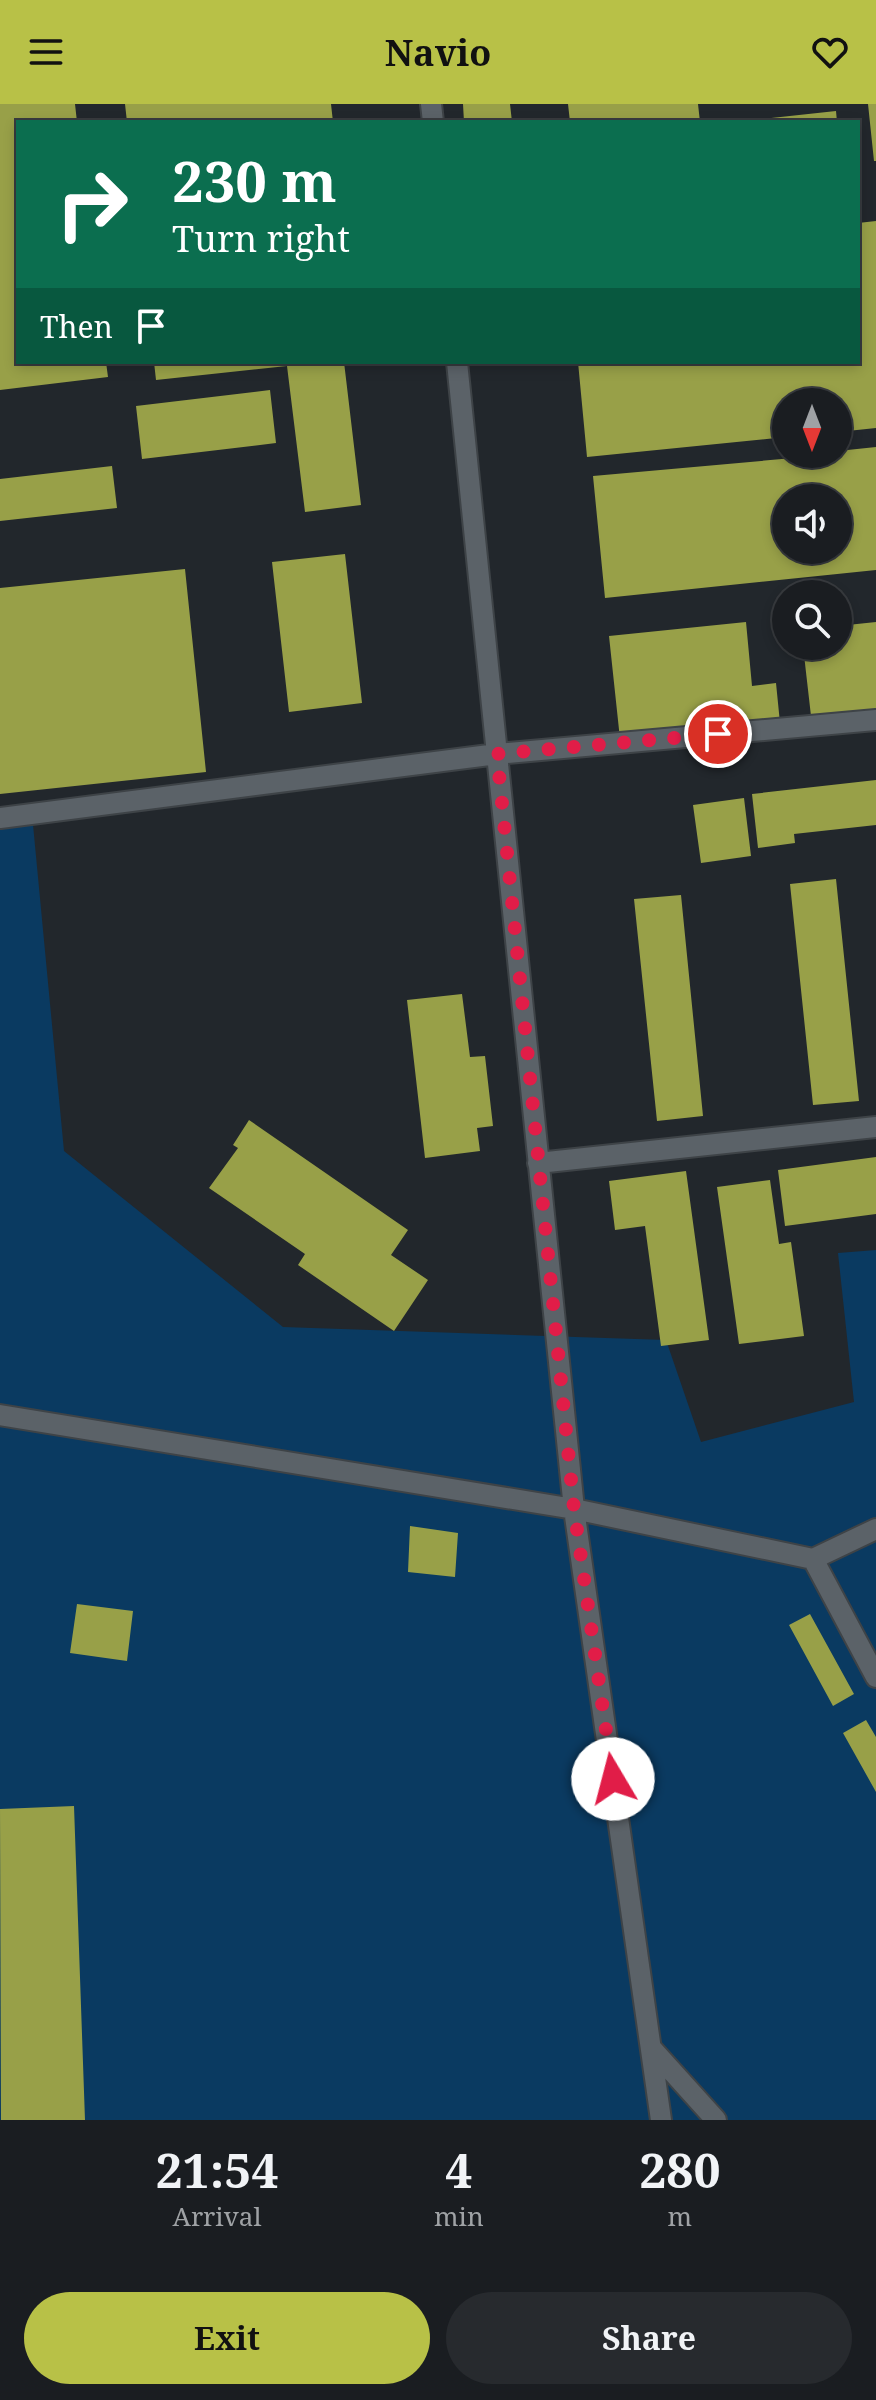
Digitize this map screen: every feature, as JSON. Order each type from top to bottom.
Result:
[{"type":"lane","points":[[457,364],[574,1509],[661,2120]]},
{"type":"lane","points":[[0,818],[497,754],[876,720]]},
{"type":"lane","points":[[538,1163],[876,1127]]},
{"type":"lane","points":[[0,1415],[574,1509],[813,1559],[876,1529]]},
{"type":"lane","points":[[813,1559],[876,1677]]},
{"type":"lane","points":[[652,2049],[716,2120]]},
{"type":"shaded area","points":[[32,814],[64,1151],[283,1327],[666,1340],[701,1442],[854,1402],[838,1253],[876,1250],[876,2120],[0,2120],[0,818]]},
{"type":"building","points":[[0,104],[75,104],[77,120],[16,120],[16,364],[106,364],[108,377],[0,390]]},
{"type":"building","points":[[125,104],[331,104],[333,120],[127,120]]},
{"type":"building","points":[[463,104],[510,104],[512,120],[464,120]]},
{"type":"building","points":[[568,104],[698,104],[700,120],[570,120]]},
{"type":"building","points":[[868,104],[876,104],[876,161],[874,161]]},
{"type":"building","points":[[836,111],[837,120],[752,120]]},
{"type":"building","points":[[876,221],[876,428],[852,431],[852,388],[772,388],[772,438],[587,457],[578,364],[860,364],[860,223]]},
{"type":"building","points":[[154,364],[344,364],[361,505],[305,512],[287,366],[156,380]]},
{"type":"building","points":[[270,390],[276,443],[142,459],[136,406]]},
{"type":"building","points":[[876,447],[876,570],[605,598],[593,476],[772,460],[772,468],[852,468],[852,450]]},
{"type":"building","points":[[112,466],[117,508],[0,521],[0,479]]},
{"type":"building","points":[[345,554],[362,703],[289,712],[272,562]]},
{"type":"building","points":[[185,569],[206,772],[0,794],[0,588]]},
{"type":"building","points":[[746,622],[752,686],[776,683],[780,723],[620,739],[609,636]]},
{"type":"building","points":[[876,622],[876,709],[811,716],[805,660],[852,660],[852,625]]},
{"type":"building","points":[[876,780],[876,825],[794,834],[795,843],[758,848],[752,794]]},
{"type":"building","points":[[744,798],[751,856],[701,863],[693,805]]},
{"type":"building","points":[[836,879],[859,1101],[813,1105],[790,884]]},
{"type":"building","points":[[681,895],[703,1116],[657,1121],[634,899]]},
{"type":"building","points":[[462,994],[470,1057],[485,1056],[493,1126],[477,1128],[480,1151],[425,1158],[407,1000]]},
{"type":"building","points":[[249,1120],[408,1230],[391,1255],[428,1280],[394,1331],[298,1265],[305,1254],[209,1188],[238,1148],[233,1145]]},
{"type":"building","points":[[876,1157],[876,1214],[785,1226],[778,1170]]},
{"type":"building","points":[[686,1171],[709,1340],[661,1346],[645,1226],[615,1230],[609,1181]]},
{"type":"building","points":[[770,1180],[779,1244],[791,1242],[804,1336],[739,1344],[717,1187]]},
{"type":"building","points":[[410,1526],[458,1533],[455,1577],[408,1572]]},
{"type":"building","points":[[77,1604],[133,1611],[127,1661],[70,1653]]},
{"type":"building","points":[[810,1614],[854,1694],[833,1706],[789,1625]]},
{"type":"building","points":[[866,1720],[876,1737],[876,1792],[843,1733]]},
{"type":"building","points":[[74,1806],[85,2120],[1,2120],[0,1809]]},
{"type":"route","points":[[613,1779],[574,1509],[497,754],[718,734]]}]
